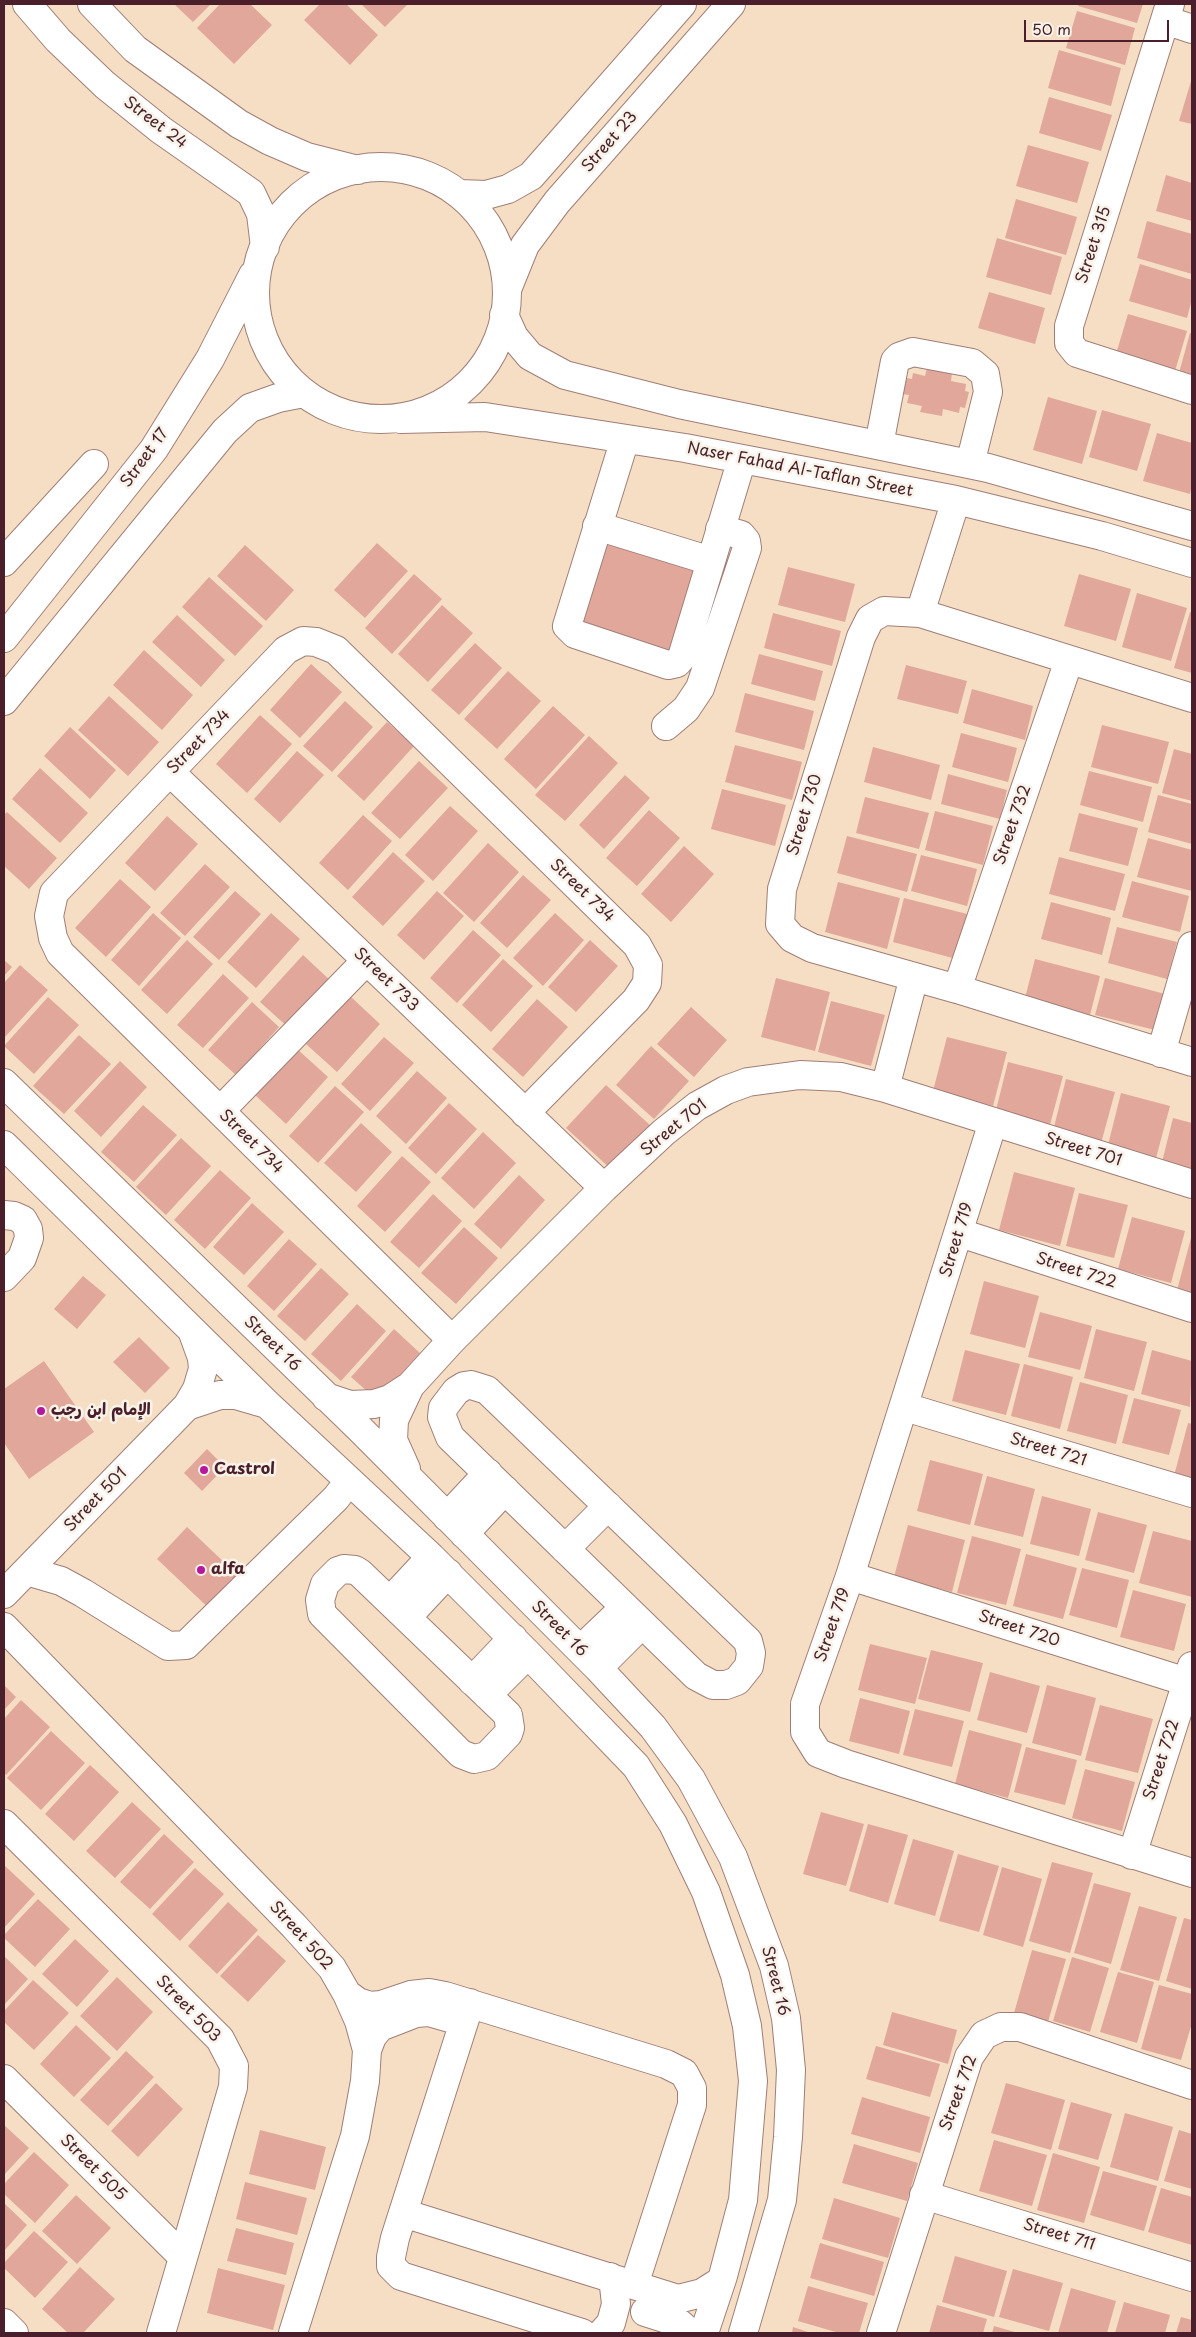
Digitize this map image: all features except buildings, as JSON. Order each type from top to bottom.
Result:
[{"type":"street","name":"Street 24","points":[[27,4],[58,40],[105,85],[161,130],[251,192],[261,214],[262,255]]},
{"type":"street","points":[[92,4],[135,49],[191,92],[239,124],[270,142],[307,157],[358,170]]},
{"type":"street","points":[[460,194],[486,195],[508,189],[531,176],[682,4]]},
{"type":"street","name":"Street 23","points":[[505,303],[525,245],[557,202],[732,4]]},
{"type":"street","name":"Street 315","points":[[1192,29],[1168,12],[1069,326],[1069,343],[1077,353],[1192,390]]},
{"type":"street","points":[[262,255],[275,222],[304,193],[341,173],[382,166],[423,173],[460,194],[488,225],[505,263],[505,303],[496,346],[473,380],[441,407],[401,419]]},
{"type":"street","name":"Naser Fahad Al-Taflan Street","points":[[262,255],[255,303],[265,344],[286,379],[319,404],[359,418],[486,417],[684,448],[956,500],[1102,536],[1192,563]]},
{"type":"street","name":"Street 17","points":[[4,638],[154,449],[210,359],[262,255]]},
{"type":"street","points":[[505,303],[514,337],[530,356],[565,375],[679,404],[970,464],[1192,526]]},
{"type":"street","points":[[880,445],[895,361],[899,357],[913,352],[972,363],[985,374],[988,392],[970,464]]},
{"type":"street","points":[[4,701],[225,431],[250,408],[278,398],[304,393]]},
{"type":"street","points":[[684,448],[687,436],[693,427],[702,424],[809,446],[831,435]]},
{"type":"street","points":[[625,439],[567,618],[568,630],[668,665],[676,663],[682,656],[742,459]]},
{"type":"street","points":[[4,562],[94,464]]},
{"type":"street","points":[[920,613],[956,500]]},
{"type":"street","points":[[597,526],[711,560]]},
{"type":"street","points":[[666,726],[686,710],[700,688],[746,551],[747,544],[744,538],[720,529]]},
{"type":"street","name":"Street 730","points":[[1192,698],[920,613],[884,611],[870,619],[860,637],[782,888],[780,924],[792,938],[812,948],[914,976],[1192,1062]]},
{"type":"street","name":"Street 734","points":[[452,1340],[60,952],[53,938],[49,916],[54,893],[286,650],[303,641],[316,642],[336,650],[637,945],[648,965],[647,983],[636,1000],[525,1113]]},
{"type":"street","name":"Street 732","points":[[957,989],[1069,660]]},
{"type":"street","name":"Street 733","points":[[170,772],[604,1188]]},
{"type":"street","points":[[1161,1053],[1192,946]]},
{"type":"street","points":[[220,1111],[366,961]]},
{"type":"street","points":[[885,1088],[914,976]]},
{"type":"street","name":"Street 701","points":[[326,1397],[350,1405],[374,1404],[390,1399],[410,1386],[452,1340],[604,1188],[664,1132],[697,1106],[726,1090],[748,1082],[800,1075],[841,1077],[885,1088],[1192,1184]]},
{"type":"street","name":"Street 16","points":[[4,1083],[326,1397],[589,1659],[653,1727],[691,1779],[734,1857],[774,1966],[786,2018],[791,2070],[788,2137],[782,2200],[743,2333]]},
{"type":"street","points":[[4,1104],[100,1202],[158,1234]]},
{"type":"street","name":"Street 719","points":[[993,1122],[960,1233],[850,1576],[805,1704],[805,1732],[818,1753],[1192,1873]]},
{"type":"street","points":[[4,1145],[267,1404],[439,1565],[520,1646],[636,1766],[673,1824],[706,1892],[735,1975],[747,2026],[753,2080],[743,2200],[722,2279],[704,2333]]},
{"type":"street","points":[[4,1277],[22,1258],[27,1248],[28,1229],[13,1217],[50,1190]]},
{"type":"street","name":"Street 722","points":[[960,1233],[1192,1308]]},
{"type":"street","name":"Street 501","points":[[4,1594],[187,1406],[197,1388],[203,1369],[202,1358],[192,1329]]},
{"type":"street","name":"Street 701","points":[[410,1386],[394,1420],[393,1440],[399,1457],[416,1486]]},
{"type":"street","points":[[464,1386],[480,1386],[487,1390],[608,1506],[748,1641],[751,1653],[749,1666],[737,1681],[726,1685],[714,1685],[704,1682],[696,1676],[565,1549],[450,1437],[442,1417],[448,1400],[464,1386]]},
{"type":"street","name":"Street 501","points":[[187,1406],[220,1395],[236,1395],[267,1404]]},
{"type":"street","name":"Street 721","points":[[904,1407],[1192,1492]]},
{"type":"street","points":[[27,1571],[60,1582],[83,1593],[168,1646],[186,1645],[336,1498],[349,1481]]},
{"type":"street","points":[[455,1525],[497,1482]]},
{"type":"street","points":[[565,1549],[608,1506]]},
{"type":"street","points":[[399,1609],[439,1565]]},
{"type":"street","points":[[349,1569],[360,1573],[399,1609],[508,1715],[510,1728],[504,1740],[487,1756],[481,1758],[467,1757],[461,1754],[322,1614],[320,1600],[325,1584],[338,1571],[349,1569]]},
{"type":"street","name":"Street 720","points":[[850,1576],[1190,1674]]},
{"type":"street","points":[[589,1659],[633,1615]]},
{"type":"street","name":"Street 502","points":[[4,1628],[294,1926],[332,1968],[360,2021],[367,2050],[365,2081],[355,2136],[293,2333]]},
{"type":"street","points":[[480,1688],[520,1646]]},
{"type":"street","name":"Street 722","points":[[1132,1855],[1190,1674]]},
{"type":"street","name":"Street 503","points":[[4,1824],[220,2039],[234,2066],[233,2087],[161,2333]]},
{"type":"street","points":[[347,1994],[358,2002],[370,2006],[429,1993],[467,2013]]},
{"type":"street","points":[[367,2050],[372,2037],[380,2027],[416,2013],[467,2013],[666,2064],[684,2072],[692,2088],[692,2105],[636,2300]]},
{"type":"street","points":[[467,2013],[403,2213],[390,2257],[391,2266],[401,2276],[582,2333]]},
{"type":"street","name":"Street 712","points":[[881,2333],[969,2057],[984,2035],[1001,2027],[1020,2027],[1190,2076]]},
{"type":"street","name":"Street 505","points":[[4,2079],[183,2257]]},
{"type":"street","name":"Street 711","points":[[924,2195],[1192,2277]]},
{"type":"street","points":[[403,2213],[636,2300],[690,2298],[706,2291],[722,2279]]},
{"type":"street","points":[[720,2333],[728,2309],[722,2279]]},
{"type":"street","points":[[602,2333],[611,2323],[616,2304],[614,2286],[690,2333]]},
{"type":"street","points":[[4,2323],[14,2333]]},
{"type":"place","name":"الإمام ابن رجب","points":[[41,1411]]},
{"type":"place","name":"Castrol","points":[[204,1470]]},
{"type":"place","name":"alfa","points":[[201,1570]]}]
